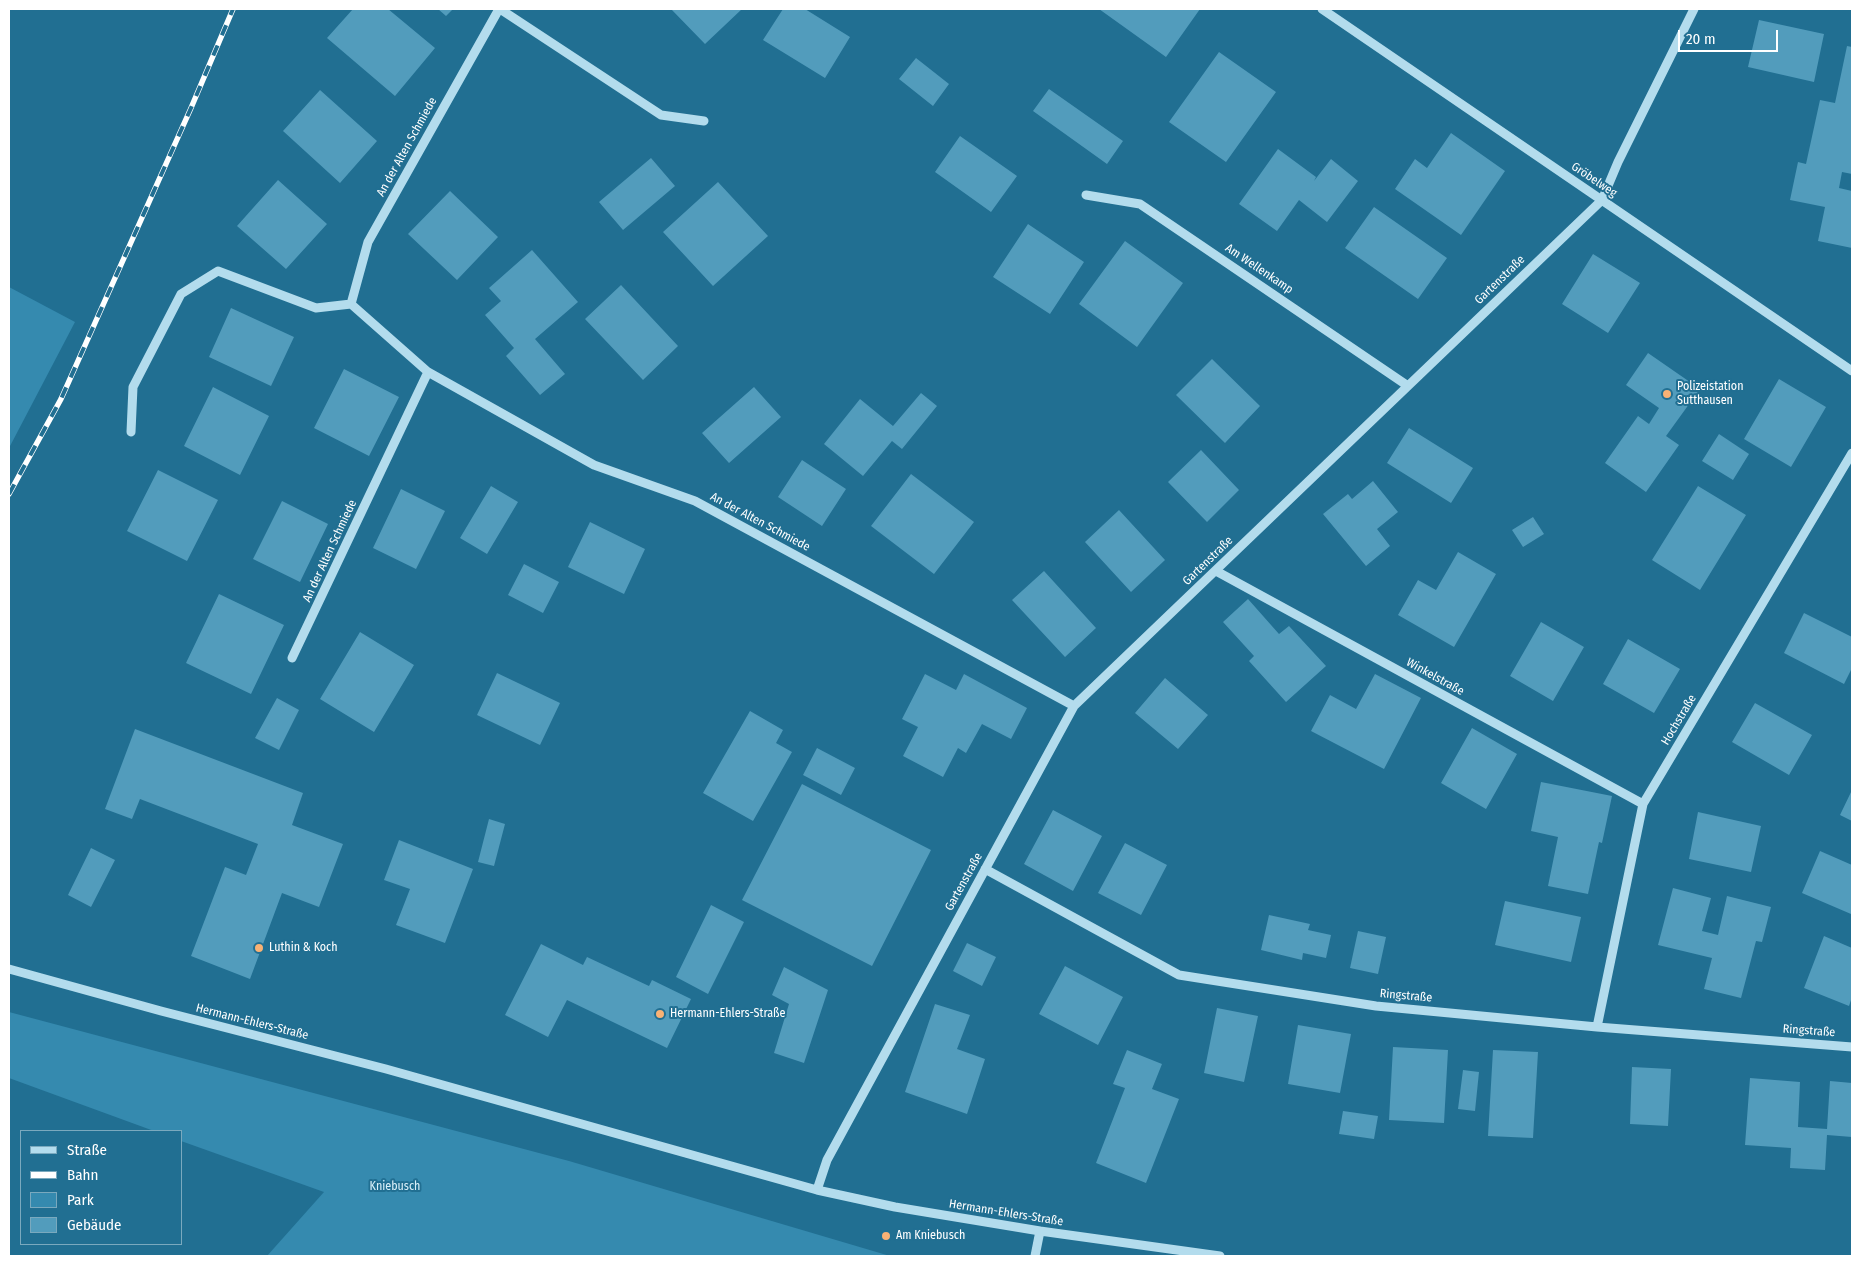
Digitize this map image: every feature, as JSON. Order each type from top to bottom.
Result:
[{"type":"street","name":"An der Alten Schmiede","points":[[704,121],[661,114],[500,9],[368,242],[351,304],[428,372],[594,466],[695,501],[1074,706]]},
{"type":"street","name":"Gröbelweg","points":[[1322,9],[1852,371]]},
{"type":"street","name":"Gartenstraße","points":[[817,1190],[827,1160],[1074,706],[1602,200],[1618,162],[1694,9]]},
{"type":"street","name":"Am Wellenkamp","points":[[1086,195],[1140,204],[1408,386]]},
{"type":"street","points":[[131,432],[133,386],[181,294],[218,271],[316,308],[351,304]]},
{"type":"street","name":"An der Alten Schmiede","points":[[292,658],[428,372]]},
{"type":"street","name":"Hochstraße","points":[[1597,1027],[1643,804],[1852,453]]},
{"type":"street","name":"Winkelstraße","points":[[1216,571],[1643,804]]},
{"type":"street","name":"Ringstraße","points":[[985,869],[1179,975],[1376,1006],[1597,1027],[1852,1046]]},
{"type":"street","name":"Hermann-Ehlers-Straße","points":[[9,970],[386,1068],[817,1190],[895,1207],[1040,1232],[1220,1256]]},
{"type":"street","points":[[1035,1256],[1040,1232]]},
{"type":"green space","points":[[9,287],[75,322],[9,448]]},
{"type":"green space","name":"Kniebusch","points":[[9,1012],[569,1161],[890,1256],[267,1256],[324,1192],[182,1141],[182,1130],[151,1130],[9,1078]]},
{"type":"building","points":[[353,9],[388,9],[435,48],[395,96],[327,38]]},
{"type":"building","points":[[438,9],[453,9],[446,16]]},
{"type":"building","points":[[671,9],[742,9],[705,44]]},
{"type":"building","points":[[783,9],[805,9],[850,37],[825,78],[763,40]]},
{"type":"building","points":[[1099,9],[1200,9],[1166,57]]},
{"type":"building","points":[[1759,20],[1824,34],[1814,82],[1748,67]]},
{"type":"building","points":[[1847,46],[1852,47],[1852,174],[1842,172],[1839,188],[1852,191],[1852,248],[1818,241],[1825,207],[1790,200],[1798,162],[1806,164],[1820,100],[1835,103]]},
{"type":"building","points":[[1219,52],[1276,92],[1226,162],[1169,122]]},
{"type":"building","points":[[916,58],[949,84],[933,106],[899,79]]},
{"type":"building","points":[[1049,89],[1123,141],[1107,164],[1033,111]]},
{"type":"building","points":[[320,90],[377,141],[340,183],[283,131]]},
{"type":"building","points":[[1451,133],[1505,171],[1461,235],[1395,189],[1415,159],[1427,168]]},
{"type":"building","points":[[960,136],[1017,176],[991,212],[935,172]]},
{"type":"building","points":[[1278,149],[1316,177],[1314,181],[1331,159],[1358,181],[1327,222],[1299,200],[1277,231],[1239,204]]},
{"type":"building","points":[[651,158],[675,186],[623,230],[599,202]]},
{"type":"building","points":[[278,180],[327,224],[286,269],[237,226]]},
{"type":"building","points":[[718,182],[768,236],[713,286],[663,232]]},
{"type":"building","points":[[450,191],[498,237],[457,280],[408,234]]},
{"type":"building","points":[[1374,207],[1447,258],[1418,299],[1345,248]]},
{"type":"building","points":[[1028,224],[1084,262],[1050,314],[993,277]]},
{"type":"building","points":[[1125,241],[1183,283],[1137,347],[1079,304]]},
{"type":"building","points":[[532,250],[578,302],[535,339],[565,374],[540,395],[506,356],[514,348],[485,315],[501,301],[489,288]]},
{"type":"building","points":[[1593,254],[1640,283],[1608,333],[1562,304]]},
{"type":"building","points":[[621,285],[678,346],[643,380],[585,319]]},
{"type":"building","points":[[231,308],[294,337],[271,386],[209,357]]},
{"type":"building","points":[[1648,353],[1700,389],[1666,436],[1679,445],[1646,492],[1605,463],[1638,416],[1649,424],[1659,408],[1626,385]]},
{"type":"building","points":[[1212,359],[1260,406],[1225,443],[1176,395]]},
{"type":"building","points":[[344,369],[399,397],[369,456],[314,428]]},
{"type":"building","points":[[1779,379],[1826,407],[1791,467],[1744,439]]},
{"type":"building","points":[[213,387],[269,416],[240,475],[184,446]]},
{"type":"building","points":[[754,387],[781,417],[729,463],[702,433]]},
{"type":"building","points":[[921,393],[937,406],[902,449],[892,441],[863,476],[824,444],[860,399],[893,426]]},
{"type":"building","points":[[1409,428],[1473,468],[1451,503],[1387,463]]},
{"type":"building","points":[[1719,434],[1749,454],[1733,480],[1702,461]]},
{"type":"building","points":[[1201,450],[1239,490],[1207,522],[1168,482]]},
{"type":"building","points":[[802,460],[846,489],[822,526],[778,497]]},
{"type":"building","points":[[158,470],[218,500],[187,561],[127,531]]},
{"type":"building","points":[[911,474],[974,522],[934,574],[871,526]]},
{"type":"building","points":[[1373,481],[1398,512],[1377,529],[1390,546],[1366,566],[1323,514],[1348,494],[1352,499]]},
{"type":"building","points":[[491,486],[518,502],[487,554],[460,538]]},
{"type":"building","points":[[1698,486],[1746,515],[1700,590],[1652,560]]},
{"type":"building","points":[[401,489],[445,511],[416,569],[373,548]]},
{"type":"building","points":[[282,501],[328,524],[300,582],[253,559]]},
{"type":"building","points":[[1119,510],[1165,560],[1131,592],[1085,542]]},
{"type":"building","points":[[1533,517],[1544,534],[1523,547],[1512,530]]},
{"type":"building","points":[[590,522],[645,549],[624,594],[568,567]]},
{"type":"building","points":[[1458,552],[1496,574],[1454,647],[1398,615],[1418,580],[1436,590]]},
{"type":"building","points":[[524,564],[559,582],[543,613],[508,595]]},
{"type":"building","points":[[1044,571],[1096,628],[1065,657],[1012,600]]},
{"type":"building","points":[[219,594],[284,625],[251,694],[186,663]]},
{"type":"building","points":[[1248,599],[1279,634],[1289,626],[1326,666],[1286,702],[1249,661],[1254,656],[1223,622]]},
{"type":"building","points":[[1804,613],[1852,637],[1852,668],[1844,684],[1784,653]]},
{"type":"building","points":[[1541,622],[1584,647],[1553,701],[1510,676]]},
{"type":"building","points":[[360,632],[414,665],[374,732],[320,699]]},
{"type":"building","points":[[1628,639],[1680,669],[1654,713],[1603,684]]},
{"type":"building","points":[[497,673],[560,703],[540,745],[477,715]]},
{"type":"building","points":[[925,674],[956,690],[964,674],[1027,708],[1011,739],[982,724],[966,753],[958,748],[943,777],[903,756],[918,727],[902,719]]},
{"type":"building","points":[[1375,674],[1421,698],[1384,769],[1311,731],[1330,695],[1356,709]]},
{"type":"building","points":[[1165,678],[1208,715],[1178,749],[1135,713]]},
{"type":"building","points":[[277,698],[299,710],[279,750],[255,738]]},
{"type":"building","points":[[1755,703],[1812,735],[1789,775],[1732,742]]},
{"type":"building","points":[[750,711],[783,730],[776,743],[792,752],[753,821],[703,793]]},
{"type":"building","points":[[1472,728],[1517,754],[1486,809],[1441,783]]},
{"type":"building","points":[[135,729],[303,793],[292,825],[343,844],[319,907],[282,893],[250,979],[191,956],[225,867],[246,875],[258,844],[140,799],[132,819],[105,809]]},
{"type":"building","points":[[817,748],[855,768],[841,795],[803,775]]},
{"type":"building","points":[[1541,782],[1612,796],[1602,843],[1599,842],[1588,894],[1548,886],[1558,837],[1531,831]]},
{"type":"building","points":[[802,784],[931,850],[872,966],[742,900]]},
{"type":"building","points":[[1852,790],[1852,821],[1840,815]]},
{"type":"building","points":[[1053,810],[1102,836],[1073,891],[1024,864]]},
{"type":"building","points":[[1698,812],[1761,826],[1751,872],[1689,859]]},
{"type":"building","points":[[489,819],[505,824],[494,866],[478,862]]},
{"type":"building","points":[[399,840],[473,869],[445,943],[396,925],[410,889],[384,880]]},
{"type":"building","points":[[1125,843],[1167,865],[1141,915],[1098,893]]},
{"type":"building","points":[[91,848],[115,860],[91,907],[68,895]]},
{"type":"building","points":[[1820,851],[1852,865],[1851,914],[1802,893]]},
{"type":"building","points":[[1673,888],[1711,898],[1702,931],[1718,935],[1727,896],[1771,907],[1762,942],[1756,941],[1741,998],[1704,989],[1712,958],[1658,945]]},
{"type":"building","points":[[1505,901],[1581,917],[1571,962],[1495,945]]},
{"type":"building","points":[[711,905],[744,922],[708,994],[676,977]]},
{"type":"building","points":[[1269,915],[1310,924],[1308,930],[1331,935],[1326,958],[1303,953],[1302,960],[1261,950]]},
{"type":"building","points":[[1358,931],[1386,937],[1378,974],[1350,968]]},
{"type":"building","points":[[1824,936],[1852,948],[1852,997],[1849,1006],[1804,988]]},
{"type":"building","points":[[967,943],[996,957],[982,986],[953,971]]},
{"type":"building","points":[[541,944],[583,965],[587,957],[649,986],[652,980],[691,999],[667,1048],[567,1000],[548,1037],[505,1015]]},
{"type":"building","points":[[1065,966],[1123,997],[1098,1045],[1039,1014]]},
{"type":"building","points":[[784,967],[828,990],[804,1063],[774,1053],[789,1004],[772,995]]},
{"type":"building","points":[[935,1004],[970,1015],[957,1049],[985,1059],[967,1114],[905,1092]]},
{"type":"building","points":[[1217,1008],[1258,1016],[1244,1082],[1204,1073]]},
{"type":"building","points":[[1298,1025],[1351,1034],[1340,1093],[1288,1084]]},
{"type":"building","points":[[1393,1047],[1448,1050],[1444,1123],[1389,1120]]},
{"type":"building","points":[[1127,1050],[1162,1064],[1152,1089],[1179,1099],[1146,1183],[1096,1163],[1125,1088],[1113,1084]]},
{"type":"building","points":[[1493,1050],[1538,1052],[1533,1138],[1488,1136]]},
{"type":"building","points":[[1632,1067],[1671,1069],[1668,1126],[1630,1124]]},
{"type":"building","points":[[1463,1070],[1479,1072],[1475,1111],[1458,1109]]},
{"type":"building","points":[[1750,1078],[1800,1082],[1798,1127],[1827,1129],[1830,1081],[1852,1083],[1852,1137],[1827,1135],[1825,1170],[1790,1168],[1791,1148],[1745,1145]]},
{"type":"building","points":[[1343,1111],[1378,1116],[1374,1139],[1339,1134]]},
{"type":"railway","points":[[9,494],[61,399],[191,108],[233,9]]},
{"type":"place","name":"Polizeistation Sutthausen","points":[[1667,394]]},
{"type":"place","name":"Luthin & Koch","points":[[259,948]]},
{"type":"place","name":"Hermann-Ehlers-Straße","points":[[660,1014]]},
{"type":"place","name":"Am Kniebusch","points":[[886,1236]]}]
